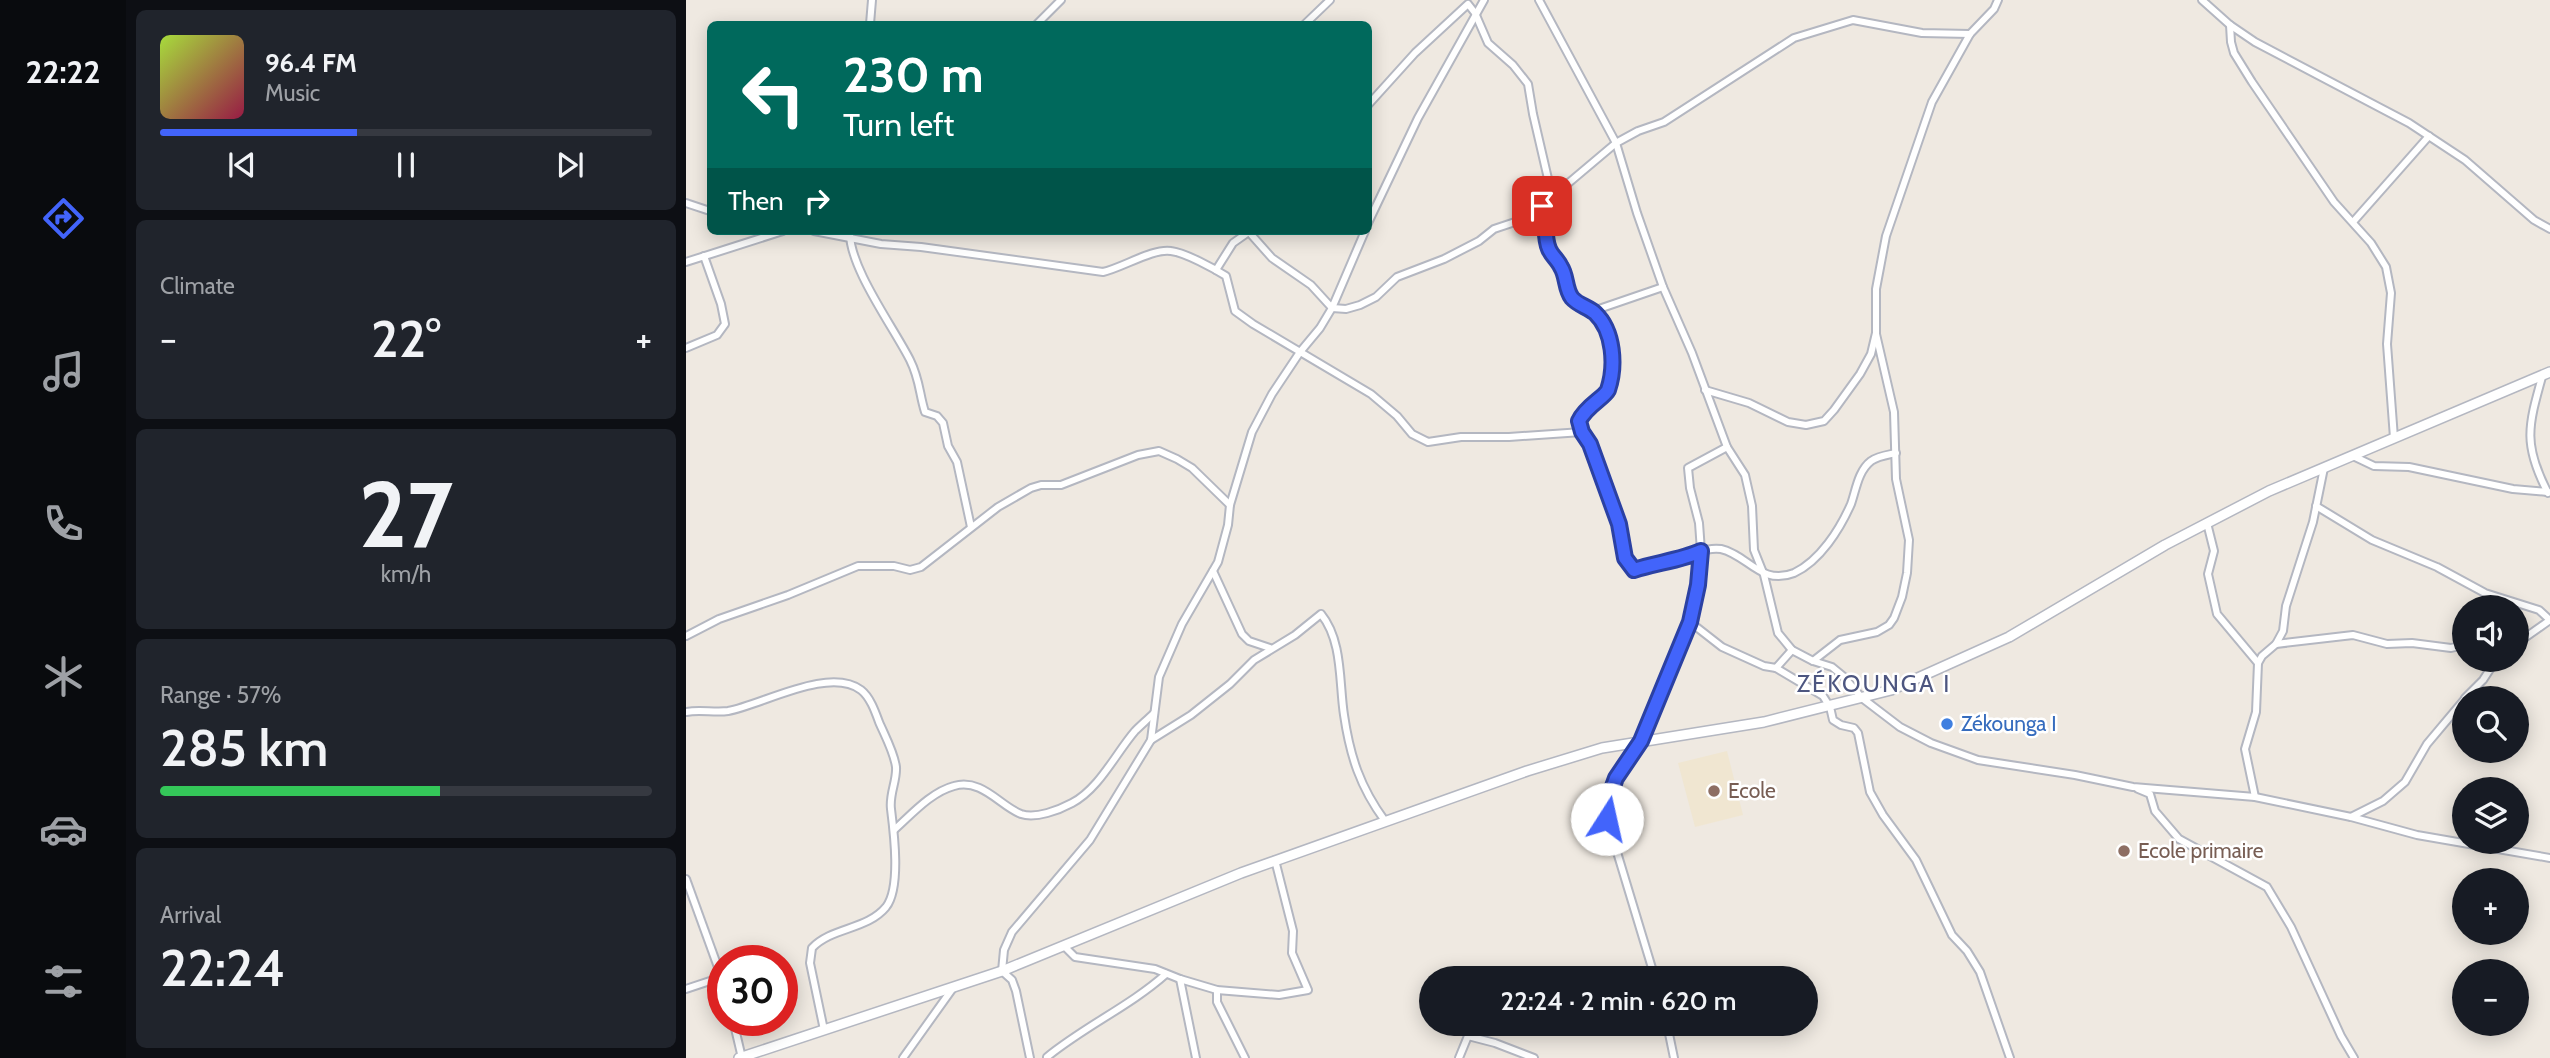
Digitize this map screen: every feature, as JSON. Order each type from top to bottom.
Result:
[{"type":"street","points":[[870,21],[872,0]]},
{"type":"street","points":[[1040,21],[1061,0]]},
{"type":"street","points":[[1308,21],[1331,0]]},
{"type":"street","points":[[1372,214],[1418,118],[1484,0]]},
{"type":"street","points":[[1539,0],[1616,143],[1662,287],[1727,447],[1745,475],[1752,506],[1754,551],[1764,575],[1779,633],[1792,650],[1812,661],[1832,667],[1862,698],[1900,727],[1931,743],[1978,760],[2133,787],[2255,797],[2351,817],[2417,835],[2550,858]]},
{"type":"street","points":[[1812,661],[1840,640],[1877,632],[1889,625],[1894,618],[1907,573],[1909,540],[1899,497],[1894,412],[1876,333],[1876,289],[1886,236],[1932,102],[1970,34],[1994,9],[1998,0]]},
{"type":"street","points":[[2202,0],[2230,25],[2255,41],[2429,136],[2465,160],[2534,220],[2550,229]]},
{"type":"street","points":[[1372,101],[1415,53],[1461,8],[1468,5],[1475,13],[1488,43],[1513,65],[1528,84],[1552,196]]},
{"type":"street","points":[[1252,235],[1272,258],[1311,285],[1332,308],[1346,309],[1376,297],[1397,277],[1444,259],[1479,241],[1494,229],[1527,218],[1616,143],[1638,131],[1664,122],[1794,38],[1853,20],[1922,33],[1970,34]]},
{"type":"street","points":[[2230,25],[2234,53],[2252,82],[2334,202],[2371,243],[2386,267],[2391,293],[2387,344],[2394,438]]},
{"type":"street","points":[[2353,222],[2429,136]]},
{"type":"street","points":[[686,203],[707,210]]},
{"type":"street","points":[[1542,206],[1549,250],[1563,270],[1570,294],[1602,321],[1610,339],[1612,368],[1606,394],[1582,414],[1579,421],[1619,524],[1627,564],[1634,570],[1701,551],[1720,549],[1733,554],[1764,575],[1791,574],[1804,567],[1832,537],[1866,466],[1872,460],[1896,453]]},
{"type":"street","points":[[686,262],[770,235]]},
{"type":"street","points":[[971,527],[957,462],[948,446],[943,424],[937,416],[925,412],[919,379],[862,273],[850,235],[1103,272],[1152,254],[1172,251],[1226,276],[1230,282],[1235,311],[1371,394],[1412,434],[1428,442],[1461,437],[1582,432]]},
{"type":"street","points":[[1216,270],[1234,243],[1244,235]]},
{"type":"street","points":[[1002,971],[1004,950],[1012,932],[1090,841],[1151,740],[1157,688],[1166,659],[1182,624],[1213,571],[1225,541],[1230,505],[1252,432],[1272,394],[1332,308],[1363,235]]},
{"type":"street","points":[[686,348],[717,335],[725,324],[704,256]]},
{"type":"street","points":[[1593,311],[1662,287]]},
{"type":"street","points":[[1705,390],[1738,399],[1788,422],[1806,425],[1824,421],[1860,374],[1871,354],[1876,333]]},
{"type":"street","points":[[736,1036],[741,1058],[1002,971],[1275,860],[1602,747],[1764,722],[1830,707],[1900,686],[2009,637],[2207,523],[2269,491],[2546,375]]},
{"type":"street","points":[[2546,375],[2529,423],[2529,438],[2535,465],[2549,494]]},
{"type":"street","points":[[1651,966],[1607,819],[1608,800],[1616,778],[1641,741],[1690,622],[1698,585],[1701,551],[1699,523],[1688,468],[1727,447]]},
{"type":"street","points":[[686,636],[719,618],[788,595],[858,566],[894,566],[911,570],[921,568],[998,507],[1031,488],[1061,485],[1138,455],[1159,451],[1192,468],[1230,505]]},
{"type":"street","points":[[2353,456],[2374,466],[2406,467],[2549,494]]},
{"type":"street","points":[[2255,797],[2245,749],[2256,712],[2258,663],[2276,644],[2283,631],[2286,606],[2325,468]]},
{"type":"street","points":[[2316,506],[2372,540],[2437,567],[2485,593],[2539,610],[2550,620],[2529,635]]},
{"type":"street","points":[[2207,523],[2214,551],[2208,574],[2217,614],[2258,663]]},
{"type":"street","points":[[1213,571],[1242,634],[1249,641],[1270,648]]},
{"type":"street","points":[[1151,740],[1198,710],[1270,648],[1295,635],[1321,614],[1339,664],[1343,712],[1355,766],[1368,798],[1385,821]]},
{"type":"street","points":[[1690,622],[1722,647],[1764,666],[1776,668],[1823,696],[1830,707],[1833,720],[1854,728],[1858,733],[1870,792],[1883,815],[1916,860],[1952,935],[1967,951],[1980,972],[2010,1058]]},
{"type":"street","points":[[2276,644],[2353,635],[2387,644],[2452,648]]},
{"type":"street","points":[[1776,668],[1792,650]]},
{"type":"street","points":[[2477,686],[2489,672]]},
{"type":"street","points":[[686,712],[727,711],[794,689],[825,684],[848,685],[860,689],[868,697],[896,768],[890,797],[894,830],[894,889],[888,904],[878,915],[824,938],[812,948],[810,964],[824,1030]]},
{"type":"street","points":[[894,830],[938,794],[956,785],[967,785],[998,797],[1020,814],[1042,814],[1076,802],[1115,760],[1134,732],[1154,713]]},
{"type":"street","points":[[2351,817],[2384,801],[2405,782],[2427,744],[2452,714]]},
{"type":"street","points":[[2133,787],[2150,794],[2155,811],[2179,839],[2267,887],[2291,927],[2341,1036],[2354,1058]]},
{"type":"street","points":[[1064,946],[1075,957],[1155,969],[1217,989],[1279,995],[1308,990],[1292,953],[1293,931],[1275,860]]},
{"type":"street","points":[[686,879],[710,945]]},
{"type":"street","points":[[1002,971],[1012,980],[1016,991],[1030,1058]]},
{"type":"street","points":[[1047,1058],[1079,1033],[1150,988],[1166,974]]},
{"type":"street","points":[[1180,979],[1196,1058]]},
{"type":"street","points":[[686,989],[707,983]]},
{"type":"street","points":[[903,1058],[954,986]]},
{"type":"street","points":[[1217,989],[1217,1002],[1245,1058]]},
{"type":"street","points":[[1459,1058],[1468,1036],[1534,1058]]},
{"type":"street","points":[[1669,1036],[1674,1058]]},
{"type":"shaded area","points":[[1727,751],[1743,815],[1695,827],[1678,763]]},
{"type":"place","name":"Zékounga I","points":[[1947,724]]},
{"type":"place","name":"Ecole","points":[[1714,791]]},
{"type":"place","name":"Ecole primaire","points":[[2124,851]]},
{"type":"district","name":"ZÉKOUNGA I","points":[[1874,684]]},
{"type":"route","points":[[1542,206],[1549,250],[1563,270],[1570,294],[1602,321],[1610,339],[1612,368],[1608,389],[1606,394],[1586,408],[1579,421],[1619,524],[1627,564],[1634,570],[1701,551],[1698,585],[1690,622],[1641,741],[1616,778],[1608,800],[1607,819]]}]
